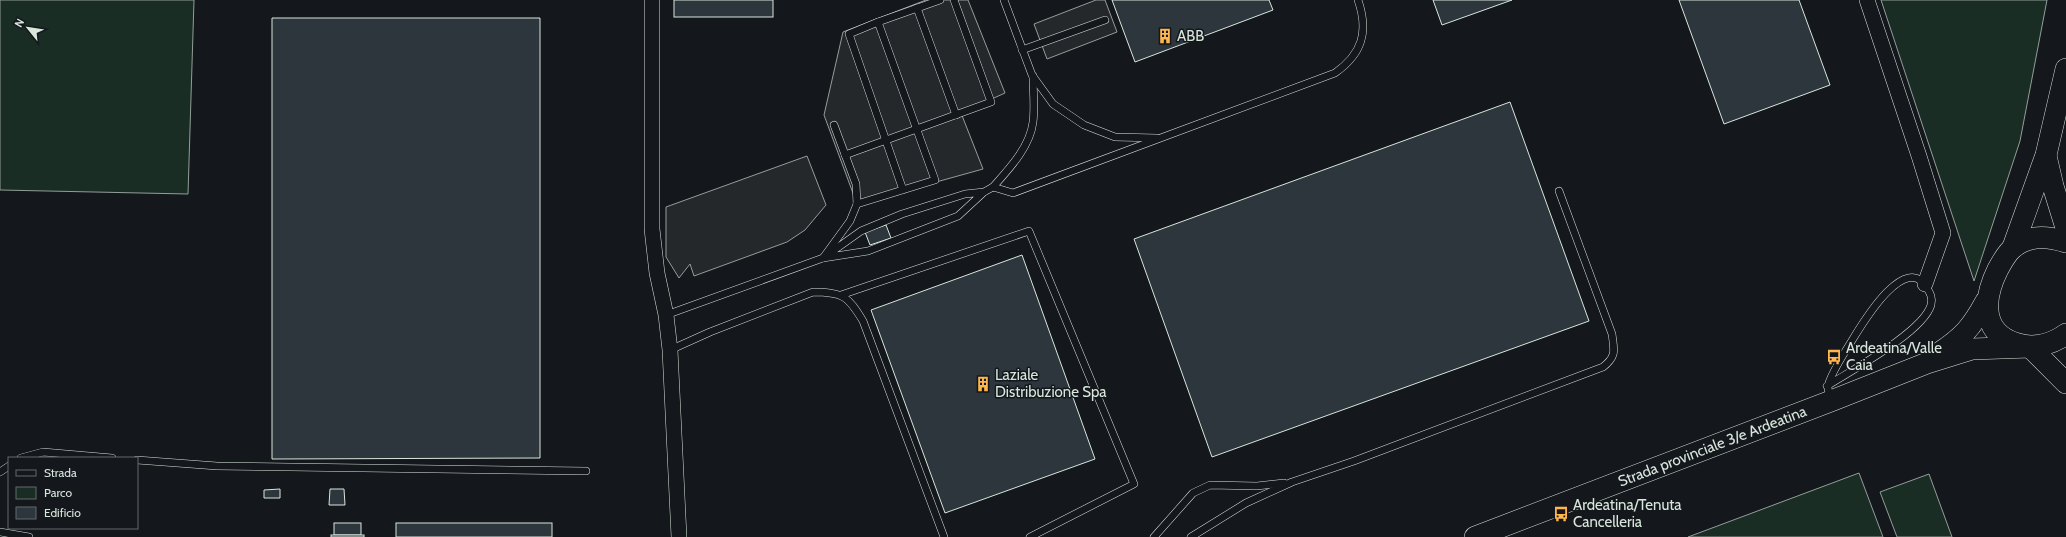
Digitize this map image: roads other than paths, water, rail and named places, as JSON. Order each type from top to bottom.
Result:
[{"type":"main road","points":[[1927,362],[1962,337],[1974,322],[1986,301],[1995,276],[2003,260],[2013,247],[2046,155],[2066,69]]},
{"type":"main road","points":[[2046,155],[2052,186],[2066,228]]},
{"type":"main road","points":[[2013,247],[2037,238],[2051,238],[2066,242]]},
{"type":"main road","points":[[1986,301],[1989,319],[1996,331],[2007,340],[2030,347],[2066,383]]},
{"type":"main road","points":[[1927,362],[1972,349],[2030,347],[2050,343],[2066,334]]},
{"type":"main road","name":"Strada provinciale 3/e Ardeatina","points":[[1475,537],[1502,532],[1829,394],[1927,362]]},
{"type":"street","points":[[652,0],[652,229],[657,273],[666,314],[670,350],[678,537]]},
{"type":"street","points":[[1867,0],[1943,232],[1925,284]]},
{"type":"lane","points":[[903,190],[849,34],[940,0]]},
{"type":"lane","points":[[845,155],[991,102],[954,0]]},
{"type":"lane","points":[[1004,0],[1032,75],[1053,104],[1084,125],[1116,137],[1161,138]]},
{"type":"lane","points":[[993,187],[1013,193],[1335,73],[1349,63],[1360,47],[1364,29],[1358,0]]},
{"type":"lane","points":[[917,8],[956,115]]},
{"type":"lane","points":[[1022,50],[1105,20]]},
{"type":"lane","points":[[857,204],[935,180],[878,22]]},
{"type":"lane","points":[[666,314],[822,258],[868,251],[958,216],[984,192],[993,187],[1014,162],[1025,143],[1033,123],[1032,75]]},
{"type":"lane","points":[[822,258],[850,221],[857,204],[856,184],[834,125]]},
{"type":"lane","points":[[1191,537],[1246,503],[1292,482],[1354,461],[1603,367],[1612,361],[1614,352],[1612,334],[1559,191]]},
{"type":"lane","points":[[822,258],[861,230],[902,214],[965,194],[984,192]]},
{"type":"lane","points":[[842,295],[1029,230],[1134,484],[1030,537]]},
{"type":"lane","points":[[1910,277],[1925,284],[1931,294],[1932,303],[1918,325],[1829,394],[1851,342],[1885,294],[1902,280],[1910,277]]},
{"type":"lane","points":[[670,350],[710,332],[813,292],[830,292],[842,295],[852,303],[863,321],[944,537]]},
{"type":"lane","points":[[25,457],[43,452],[100,457]]},
{"type":"lane","points":[[138,460],[217,466],[586,471]]},
{"type":"lane","points":[[1154,537],[1193,492],[1210,485],[1257,486],[1292,482]]},
{"type":"lane","points":[[0,531],[29,537]]},
{"type":"place","name":"ABB","points":[[1165,36]]},
{"type":"place","name":"Ardeatina/Valle Caia","points":[[1834,357]]},
{"type":"place","name":"Laziale Distribuzione Spa","points":[[983,384]]},
{"type":"place","name":"Ardeatina/Tenuta Cancelleria","points":[[1561,514]]}]
